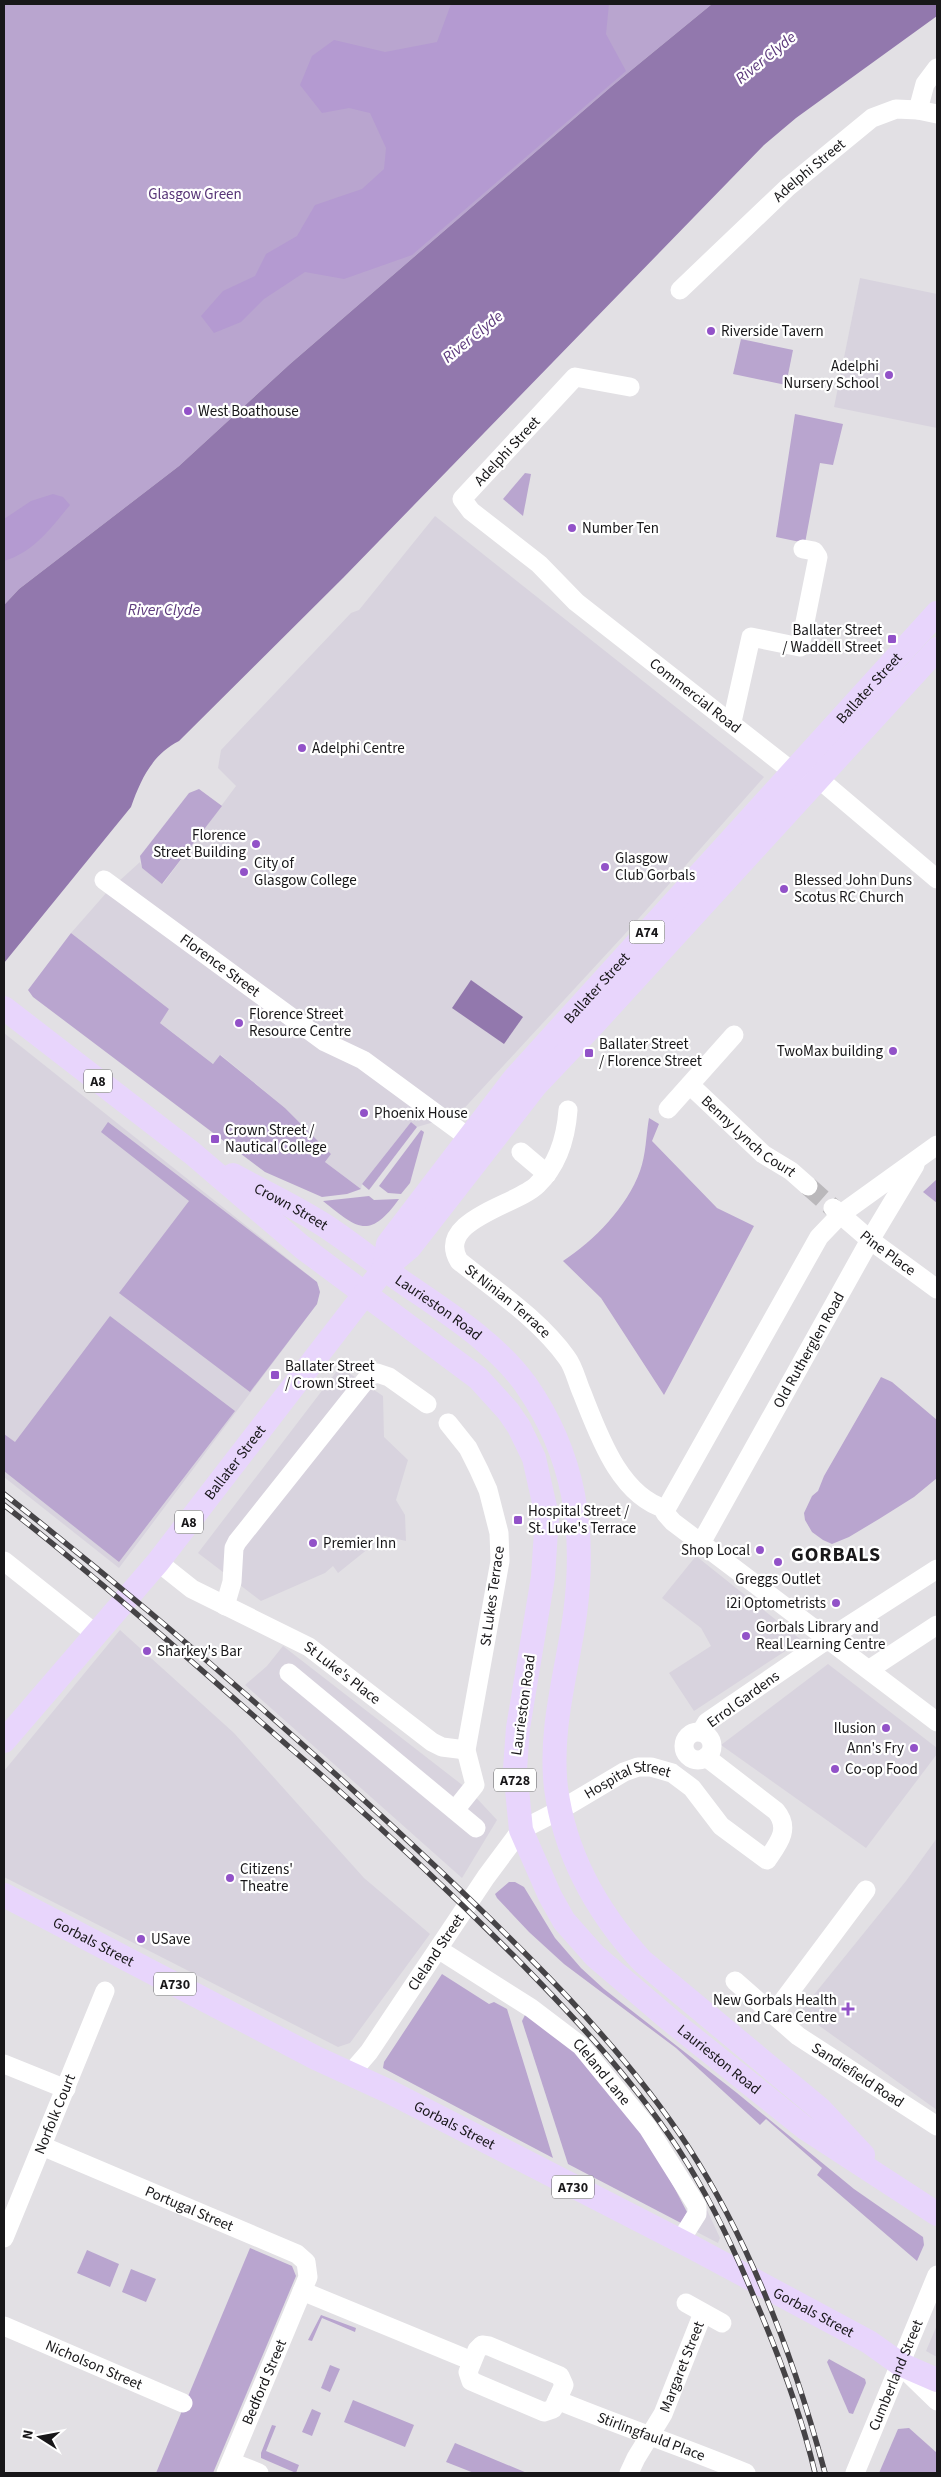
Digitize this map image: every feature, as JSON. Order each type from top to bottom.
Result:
[{"type":"main road","name":"Ballater Street","points":[[4,1741],[158,1562],[384,1269],[410,1247],[476,1144],[553,1036],[937,613]]},
{"type":"main road","name":"Ballater Street","points":[[476,1144],[592,1026],[937,649]]},
{"type":"main road","name":"Crown Street","points":[[4,1008],[192,1153],[302,1247],[365,1295]]},
{"type":"main road","name":"Crown Street","points":[[192,1153],[321,1223],[384,1269]]},
{"type":"main road","name":"Laurieston Road","points":[[384,1269],[466,1328],[515,1370],[538,1403],[564,1459],[574,1490],[579,1526],[580,1559],[575,1615],[562,1683],[555,1742],[556,1788],[560,1810],[576,1864],[600,1909],[618,1935],[663,1980],[820,2109],[885,2179]]},
{"type":"main road","name":"Laurieston Road","points":[[365,1295],[478,1378],[497,1397],[519,1427],[534,1458],[547,1516],[546,1545],[544,1576],[516,1750],[516,1794],[521,1830],[550,1896],[564,1921],[608,1970],[805,2128],[937,2214]]},
{"type":"main road","name":"Gorbals Street","points":[[4,1895],[350,2074],[390,2092],[680,2241],[869,2342],[900,2364]]},
{"type":"main road","name":"A730","points":[[900,2364],[937,2380]]},
{"type":"street","points":[[918,110],[924,84],[937,68]]},
{"type":"street","name":"Adelphi Street","points":[[680,290],[788,187],[872,118],[896,109],[918,110],[937,114]]},
{"type":"street","name":"Adelphi Street","points":[[462,499],[575,377],[630,388]]},
{"type":"street","name":"Commercial Road","points":[[462,499],[471,511],[539,564],[576,602],[794,772],[819,778],[937,879]]},
{"type":"street","points":[[732,722],[751,636],[800,647],[818,557],[814,551],[803,549]]},
{"type":"street","name":"Florence Street","points":[[104,880],[325,1042],[363,1060],[476,1144]]},
{"type":"street","name":"Benny Lynch Court","points":[[668,1109],[734,1035]]},
{"type":"street","name":"Benny Lynch Court","points":[[690,1085],[763,1154],[791,1171],[808,1186]]},
{"type":"street","name":"St Ninian Terrace","points":[[568,1110],[564,1140],[547,1174],[537,1186],[519,1199],[485,1212],[470,1221],[455,1243],[456,1256],[459,1261],[542,1330],[568,1359],[595,1427],[621,1477],[653,1505],[666,1509]]},
{"type":"street","name":"Old Rutherglen Road","points":[[666,1509],[819,1237],[837,1211],[937,1145]]},
{"type":"street","points":[[521,1152],[547,1174]]},
{"type":"street","name":"Old Rutherglen Road","points":[[701,1542],[870,1240],[918,1159]]},
{"type":"street","name":"Pine Place","points":[[837,1211],[870,1240],[937,1289]]},
{"type":"street","points":[[226,1606],[233,1572],[234,1548],[237,1542],[362,1383],[369,1376],[377,1372],[389,1377],[427,1404]]},
{"type":"street","name":"St Lukes Terrace","points":[[448,1423],[468,1448],[488,1490],[498,1522],[500,1548],[494,1598],[466,1750]]},
{"type":"street","points":[[666,1509],[665,1513],[673,1522],[870,1669],[937,1722]]},
{"type":"street","points":[[4,1561],[97,1635]]},
{"type":"street","name":"St Luke's Place","points":[[158,1562],[192,1589],[309,1647],[432,1742],[442,1747],[466,1750]]},
{"type":"street","name":"Errol Gardens","points":[[767,1860],[782,1838],[782,1819],[776,1811],[706,1757],[692,1758],[685,1748],[689,1736],[701,1732],[707,1722],[828,1639],[937,1569]]},
{"type":"street","points":[[870,1669],[937,1625]]},
{"type":"street","points":[[289,1673],[476,1828]]},
{"type":"street","points":[[455,1810],[475,1785],[466,1750]]},
{"type":"street","name":"Hospital Street","points":[[521,1830],[560,1810],[624,1772],[638,1767],[651,1767],[672,1773],[692,1788],[721,1826],[767,1860]]},
{"type":"street","name":"Cleland Street","points":[[350,2074],[368,2052],[521,1830]]},
{"type":"street","points":[[774,2013],[866,1890]]},
{"type":"street","name":"Cleland Lane","points":[[438,1949],[552,2022],[568,2035],[595,2063],[648,2128],[697,2206],[697,2214],[680,2241]]},
{"type":"street","name":"Sandiefield Road","points":[[735,1981],[774,2013],[798,2036],[937,2126]]},
{"type":"street","name":"Norfolk Court","points":[[4,2238],[9,2210],[42,2146],[105,1991]]},
{"type":"street","points":[[4,2064],[66,2089]]},
{"type":"street","name":"Portugal Street","points":[[42,2146],[297,2254],[304,2259],[308,2270],[302,2291]]},
{"type":"street","name":"Cumberland Street","points":[[855,2473],[937,2275]]},
{"type":"street","points":[[302,2291],[472,2362]]},
{"type":"street","name":"Bedford Street","points":[[228,2467],[302,2291]]},
{"type":"street","name":"Margaret Street","points":[[686,2303],[722,2323]]},
{"type":"street","name":"Margaret Street","points":[[629,2473],[663,2414],[703,2313]]},
{"type":"street","name":"Nicholson Street","points":[[4,2326],[183,2403]]},
{"type":"street","points":[[486,2345],[558,2374],[564,2383],[552,2410],[544,2412],[473,2382],[468,2374],[472,2362],[478,2348],[486,2345]]},
{"type":"street","points":[[900,2364],[937,2401]]},
{"type":"street","name":"Stirlingfauld Place","points":[[558,2400],[746,2473]]},
{"type":"street","points":[[228,2467],[259,2473]]},
{"type":"shaded area","points":[[451,4],[609,4],[606,34],[626,71],[412,255],[344,279],[305,272],[264,299],[241,322],[214,333],[201,316],[223,291],[255,276],[266,254],[297,236],[315,205],[362,189],[384,169],[386,148],[370,113],[349,108],[322,113],[300,85],[312,56],[334,40],[385,52],[437,42]]},
{"type":"shaded area","name":"Adelphi Nursery School","points":[[860,278],[937,294],[937,428],[834,407]]},
{"type":"shaded area","points":[[53,494],[63,497],[70,505],[33,546],[15,557],[4,561],[4,519],[31,501]]},
{"type":"shaded area","points":[[435,516],[764,777],[624,935],[458,1115],[417,1127],[411,1122],[362,1184],[361,1189],[325,1162],[331,1154],[285,1108],[221,1055],[213,1064],[159,1022],[169,1009],[71,933],[107,892],[140,862],[142,868],[163,884],[236,786],[218,768],[221,750],[351,613],[359,610]]},
{"type":"shaded area","points":[[4,1033],[312,1278],[319,1287],[317,1304],[119,1568],[4,1477]]},
{"type":"shaded area","points":[[340,1367],[383,1396],[384,1437],[408,1460],[396,1500],[405,1515],[406,1541],[384,1536],[338,1573],[333,1566],[325,1573],[261,1601],[198,1553]]},
{"type":"shaded area","name":"Gorbals Library and Real Learning Centre","points":[[696,1556],[800,1639],[796,1644],[694,1711],[669,1673],[711,1646],[701,1628],[662,1598]]},
{"type":"shaded area","points":[[120,1630],[234,1733],[364,1878],[430,1934],[350,2043],[338,2047],[4,1877],[4,1771]]},
{"type":"shaded area","points":[[283,1646],[470,1791],[497,1820],[462,1878],[245,1685],[267,1666]]},
{"type":"shaded area","name":"Co-op Food","points":[[828,1664],[937,1748],[937,1754],[866,1848],[721,1745]]},
{"type":"shaded area","name":"New Gorbals Health and Care Centre","points":[[937,1838],[937,2110],[800,2012],[906,1881]]},
{"type":"shaded area","points":[[707,2210],[720,2238],[718,2243],[695,2231]]},
{"type":"shaded area","points":[[937,2325],[937,2357],[926,2351]]},
{"type":"green space","name":"Glasgow Green","points":[[4,4],[712,4],[612,86],[290,364],[179,466],[19,589],[4,605]]},
{"type":"green space","points":[[741,339],[793,350],[786,385],[733,374]]},
{"type":"green space","points":[[795,414],[843,424],[833,465],[820,463],[805,543],[776,537]]},
{"type":"green space","points":[[525,473],[531,474],[523,516],[503,499]]},
{"type":"green space","points":[[199,789],[222,806],[162,884],[142,868],[140,856],[189,793]]},
{"type":"green space","points":[[71,933],[169,1009],[160,1023],[213,1064],[220,1055],[285,1108],[331,1154],[325,1162],[361,1189],[347,1194],[322,1197],[265,1172],[33,997],[28,990]]},
{"type":"green space","points":[[649,1118],[659,1124],[652,1141],[717,1208],[754,1226],[664,1395],[601,1298],[563,1261],[598,1233],[627,1197],[642,1165]]},
{"type":"green space","points":[[108,1122],[317,1282],[320,1292],[317,1304],[250,1392],[119,1293],[189,1201],[101,1132]]},
{"type":"green space","points":[[411,1122],[417,1127],[369,1190],[362,1184]]},
{"type":"green space","points":[[421,1130],[424,1132],[410,1183],[401,1194],[388,1193],[379,1186]]},
{"type":"green space","points":[[937,1179],[937,1203],[923,1192]]},
{"type":"green space","points":[[369,1196],[374,1200],[399,1199],[379,1221],[371,1225],[362,1226],[345,1218],[323,1201]]},
{"type":"green space","points":[[110,1316],[235,1411],[119,1562],[4,1471],[4,1434],[15,1442]]},
{"type":"green space","points":[[881,1377],[892,1382],[937,1420],[937,1478],[914,1497],[879,1519],[849,1537],[832,1544],[812,1532],[805,1520],[804,1513]]},
{"type":"green space","points":[[509,1882],[515,1882],[524,1887],[555,1938],[581,1968],[604,1989],[737,2093],[854,2189],[923,2237],[924,2245],[917,2261],[817,2175],[822,2168],[766,2119],[760,2125],[676,2048],[564,1964],[529,1932],[495,1894]]},
{"type":"green space","points":[[442,1974],[489,2004],[494,2002],[507,2009],[553,2158],[383,2068],[384,2062]]},
{"type":"green space","points":[[525,2015],[563,2037],[648,2137],[687,2212],[681,2223],[568,2164],[522,2021]]},
{"type":"green space","points":[[250,2248],[292,2266],[296,2276],[213,2473],[156,2473]]},
{"type":"green space","points":[[87,2250],[119,2264],[110,2287],[77,2273]]},
{"type":"green space","points":[[131,2269],[156,2279],[146,2302],[122,2292]]},
{"type":"green space","points":[[321,2315],[356,2328],[355,2332],[322,2318],[312,2341],[308,2340]]},
{"type":"green space","points":[[829,2359],[865,2379],[866,2383],[853,2414],[849,2413],[827,2362]]},
{"type":"green space","points":[[330,2365],[340,2369],[330,2392],[321,2388]]},
{"type":"green space","points":[[353,2400],[414,2425],[405,2447],[344,2422]]},
{"type":"green space","points":[[312,2409],[321,2413],[312,2436],[302,2432]]},
{"type":"green space","points":[[272,2425],[276,2426],[266,2451],[299,2465],[296,2473],[261,2458],[261,2453]]},
{"type":"green space","points":[[909,2428],[937,2453],[937,2473],[879,2473],[898,2429]]},
{"type":"green space","points":[[455,2443],[527,2473],[474,2473],[446,2462]]},
{"type":"water","name":"River Clyde","points":[[712,4],[937,4],[937,16],[796,118],[764,145],[344,577],[179,741],[162,753],[143,778],[131,807],[4,963],[4,605],[19,589],[179,466],[290,364],[612,86]]},
{"type":"water","points":[[471,980],[523,1017],[504,1044],[452,1008]]},
{"type":"tunnel","points":[[808,1186],[833,1208]]},
{"type":"railway","points":[[4,1494],[115,1583],[224,1675],[330,1769],[469,1898],[537,1965],[602,2035],[633,2072],[689,2148],[733,2224],[752,2264],[785,2347],[800,2389],[825,2473]]},
{"type":"railway","points":[[4,1505],[151,1626],[378,1826],[513,1955],[600,2047],[640,2095],[677,2147],[700,2184],[730,2242],[782,2365],[797,2408],[815,2473]]},
{"type":"place","name":"Riverside Tavern","points":[[711,331]]},
{"type":"place","name":"Adelphi Nursery School","points":[[889,375]]},
{"type":"place","name":"West Boathouse","points":[[188,411]]},
{"type":"place","name":"Number Ten","points":[[572,528]]},
{"type":"place","name":"Ballater Street / Waddell Street","points":[[892,639]]},
{"type":"place","name":"Adelphi Centre","points":[[302,748]]},
{"type":"place","name":"Florence Street Building","points":[[256,844]]},
{"type":"place","name":"Glasgow Club Gorbals","points":[[605,867]]},
{"type":"place","name":"City of Glasgow College","points":[[244,872]]},
{"type":"place","name":"Blessed John Duns Scotus RC Church","points":[[784,889]]},
{"type":"place","name":"Florence Street Resource Centre","points":[[239,1023]]},
{"type":"place","name":"TwoMax building","points":[[893,1051]]},
{"type":"place","name":"Ballater Street / Florence Street","points":[[589,1053]]},
{"type":"place","name":"Phoenix House","points":[[364,1113]]},
{"type":"place","name":"Crown Street / Nautical College","points":[[215,1139]]},
{"type":"place","name":"Ballater Street / Crown Street","points":[[275,1375]]},
{"type":"place","name":"Hospital Street / St. Luke's Terrace","points":[[518,1520]]},
{"type":"place","name":"Premier Inn","points":[[313,1543]]},
{"type":"place","name":"Shop Local","points":[[760,1550]]},
{"type":"place","name":"Greggs Outlet","points":[[778,1562]]},
{"type":"place","name":"i2i Optometrists","points":[[836,1603]]},
{"type":"place","name":"Gorbals Library and Real Learning Centre","points":[[746,1636]]},
{"type":"place","name":"Sharkey's Bar","points":[[147,1651]]},
{"type":"place","name":"Ilusion","points":[[886,1728]]},
{"type":"place","name":"Ann's Fry","points":[[914,1748]]},
{"type":"place","name":"Co-op Food","points":[[835,1769]]},
{"type":"place","name":"Citizens' Theatre","points":[[230,1878]]},
{"type":"place","name":"USave","points":[[141,1939]]},
{"type":"place","name":"New Gorbals Health and Care Centre","points":[[848,2009]]},
{"type":"district","name":"GORBALS","points":[[836,1554]]}]
